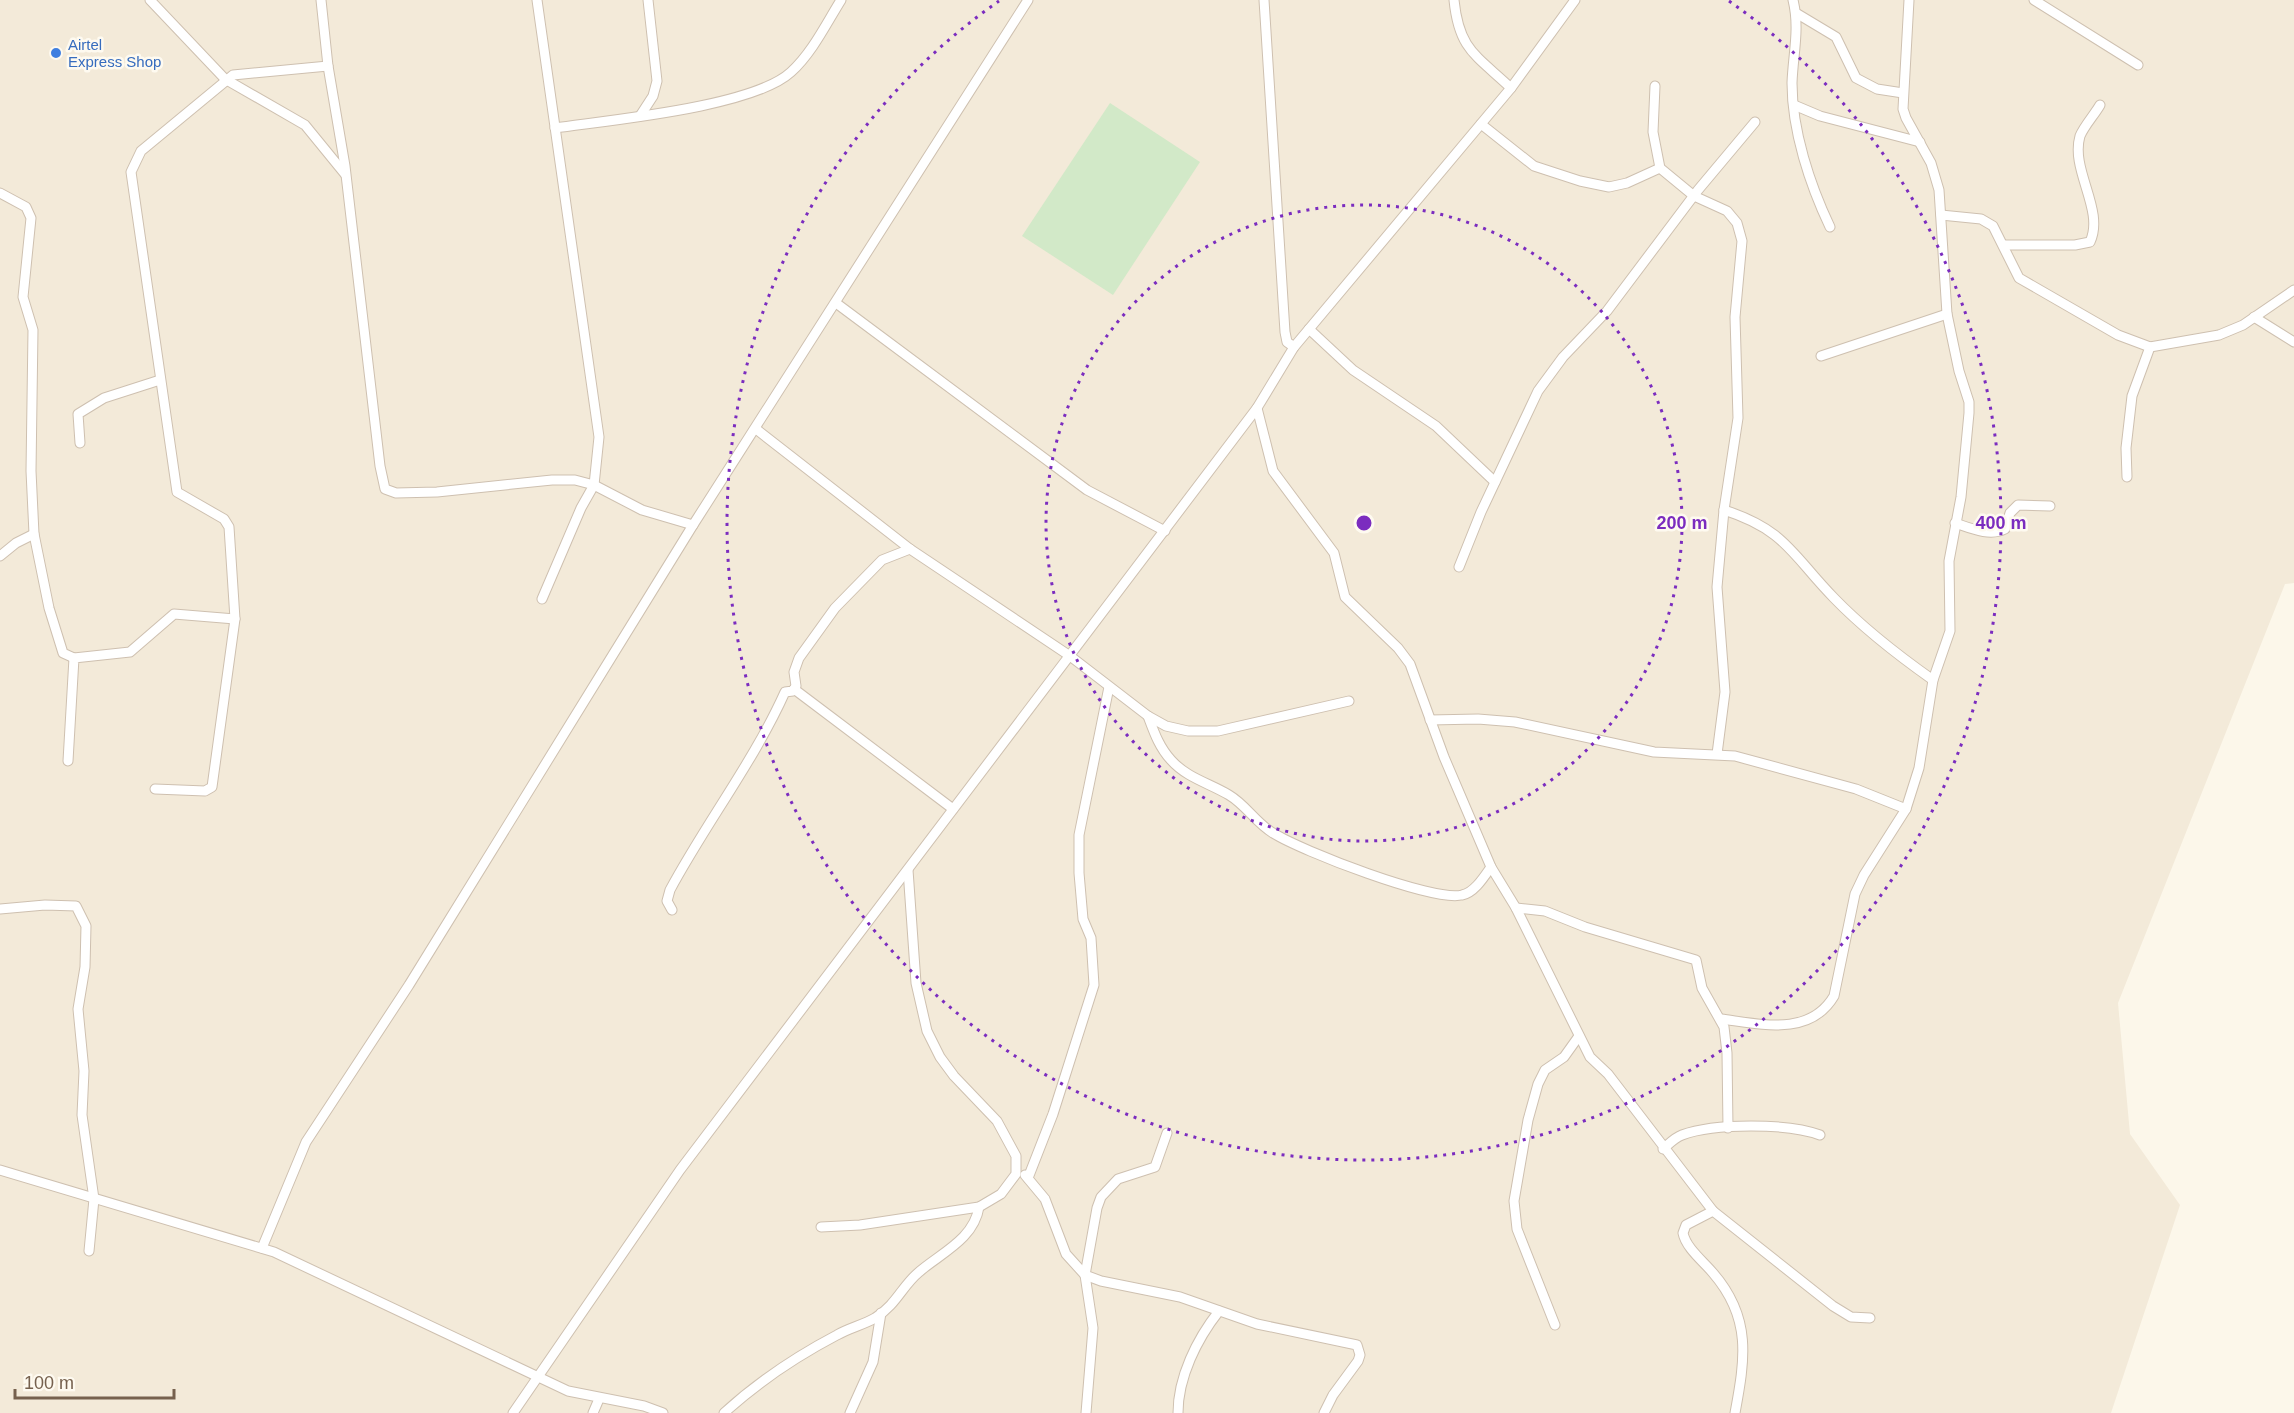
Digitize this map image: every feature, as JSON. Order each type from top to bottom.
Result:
[{"type":"street","points":[[150,0],[225,79],[306,125],[346,176]]},
{"type":"street","points":[[321,0],[328,66],[346,176],[380,466],[385,489],[396,493],[437,492],[552,480],[575,480],[594,485],[642,510],[693,525]]},
{"type":"street","points":[[537,0],[599,437],[594,485],[542,599]]},
{"type":"street","points":[[640,116],[653,96],[657,81],[648,0]]},
{"type":"street","points":[[555,128],[640,116],[742,96],[775,84],[791,72],[804,57],[841,0]]},
{"type":"street","points":[[262,1248],[306,1142],[409,985],[693,525],[1028,0]]},
{"type":"street","points":[[1264,0],[1284,332],[1287,342],[1294,347]]},
{"type":"street","points":[[1454,0],[1460,36],[1467,46],[1511,88]]},
{"type":"street","points":[[513,1413],[680,1170],[1257,408],[1294,347],[1511,88],[1575,0]]},
{"type":"street","points":[[1793,0],[1798,34],[1792,82],[1794,105],[1816,198],[1830,227]]},
{"type":"street","points":[[1721,1019],[1794,1025],[1813,1017],[1829,1004],[1834,996],[1855,894],[1864,875],[1906,809],[1919,768],[1933,680],[1950,631],[1948,561],[1962,487],[1969,408],[1947,314],[1939,189],[1931,163],[1906,118],[1903,93],[1909,0]]},
{"type":"street","points":[[2034,0],[2138,65]]},
{"type":"street","points":[[1796,13],[1836,37],[1856,78],[1877,89],[1903,93]]},
{"type":"street","points":[[155,789],[205,791],[212,788],[235,619],[232,535],[224,519],[177,492],[131,172],[141,151],[225,79],[242,74],[328,66]]},
{"type":"street","points":[[1655,87],[1653,132],[1660,168],[1694,196],[1727,211],[1737,223],[1742,241],[1736,317],[1738,418],[1724,510],[1717,587],[1725,692],[1717,754]]},
{"type":"street","points":[[1794,105],[1820,116],[1920,142]]},
{"type":"street","points":[[2004,245],[2052,246],[2090,242],[2093,230],[2088,190],[2079,169],[2080,136],[2100,105]]},
{"type":"street","points":[[1459,567],[1495,482],[1538,391],[1607,310],[1694,196],[1755,122]]},
{"type":"street","points":[[1481,124],[1534,166],[1580,181],[1609,187],[1627,183],[1660,168]]},
{"type":"street","points":[[0,193],[26,207],[31,218],[23,297],[33,330],[31,471],[34,534],[49,608],[63,653],[74,658],[130,652],[174,614],[235,619]]},
{"type":"street","points":[[1941,215],[1981,219],[1993,226],[2019,278],[2118,335],[2150,347],[2219,335],[2243,325],[2294,290]]},
{"type":"street","points":[[836,303],[1087,490],[1165,531]]},
{"type":"street","points":[[1821,356],[1947,314]]},
{"type":"street","points":[[2254,317],[2294,342]]},
{"type":"street","points":[[1309,329],[1353,370],[1436,426],[1495,482]]},
{"type":"street","points":[[2127,477],[2126,448],[2132,396],[2150,347]]},
{"type":"street","points":[[80,443],[78,414],[104,398],[160,380]]},
{"type":"street","points":[[1257,408],[1273,471],[1334,553],[1342,591],[1348,602],[1398,648],[1410,664],[1430,720],[1491,867],[1516,908],[1590,1058],[1608,1074],[1663,1149],[1713,1211],[1833,1306],[1851,1317],[1870,1318]]},
{"type":"street","points":[[756,429],[910,549],[1070,656],[1148,716],[1178,730],[1203,732],[1348,701]]},
{"type":"street","points":[[1955,523],[1981,531],[1999,532],[2005,529],[2010,513],[2019,505],[2050,506]]},
{"type":"street","points":[[1724,510],[1767,528],[1785,541],[1834,598],[1933,680]]},
{"type":"street","points":[[0,556],[16,543],[34,534]]},
{"type":"street","points":[[794,689],[794,672],[799,658],[835,608],[882,560],[910,549]]},
{"type":"street","points":[[68,761],[74,658]]},
{"type":"street","points":[[1028,1178],[1093,993],[1095,965],[1091,938],[1083,919],[1079,873],[1079,835],[1109,687]]},
{"type":"street","points":[[794,689],[953,809]]},
{"type":"street","points":[[672,910],[667,901],[668,895],[679,875],[761,739],[785,692],[794,689]]},
{"type":"street","points":[[1148,716],[1161,748],[1180,769],[1230,796],[1271,832],[1299,848],[1421,890],[1455,896],[1469,892],[1491,867]]},
{"type":"street","points":[[1430,720],[1478,719],[1515,722],[1625,748],[1654,752],[1717,754],[1745,759],[1846,786],[1906,809]]},
{"type":"street","points":[[821,1227],[860,1225],[979,1207],[1008,1187],[1017,1166],[1016,1156],[998,1121],[954,1076],[940,1057],[927,1031],[916,983],[908,870]]},
{"type":"street","points":[[0,909],[45,905],[76,906],[86,926],[85,967],[78,1009],[84,1071],[82,1115],[94,1199],[89,1251]]},
{"type":"street","points":[[1516,908],[1545,911],[1585,927],[1693,958],[1698,966],[1702,988],[1721,1019],[1727,1053],[1728,1128]]},
{"type":"street","points":[[1555,1325],[1517,1229],[1514,1202],[1528,1120],[1538,1084],[1545,1070],[1564,1057],[1579,1036]]},
{"type":"street","points":[[1663,1149],[1674,1139],[1688,1134],[1728,1128],[1793,1127],[1820,1135]]},
{"type":"street","points":[[1086,1413],[1093,1328],[1085,1275],[1087,1254],[1101,1197],[1118,1179],[1155,1167],[1167,1133]]},
{"type":"street","points":[[1017,1166],[1045,1199],[1066,1254],[1085,1275],[1101,1281],[1180,1297],[1257,1324],[1357,1345],[1360,1355],[1358,1361],[1333,1395],[1324,1413]]},
{"type":"street","points":[[0,1170],[262,1248],[404,1311],[568,1391],[599,1399],[644,1406],[663,1413]]},
{"type":"street","points":[[724,1413],[762,1381],[834,1336],[881,1313],[899,1298],[917,1273],[965,1235],[975,1221],[979,1207]]},
{"type":"street","points":[[1713,1211],[1686,1225],[1683,1233],[1689,1245],[1729,1293],[1740,1323],[1743,1361],[1735,1413]]},
{"type":"street","points":[[1178,1413],[1179,1391],[1187,1369],[1208,1324],[1220,1311]]},
{"type":"street","points":[[850,1413],[873,1362],[881,1313]]},
{"type":"street","points":[[593,1413],[599,1399]]},
{"type":"shaded area","points":[[0,0],[2294,0],[2294,583],[2285,584],[2118,1003],[2130,1134],[2180,1205],[2111,1413],[0,1413]]},
{"type":"green space","points":[[1110,103],[1200,162],[1113,295],[1022,236]]},
{"type":"place","name":"Airtel Express Shop","points":[[56,53]]}]
